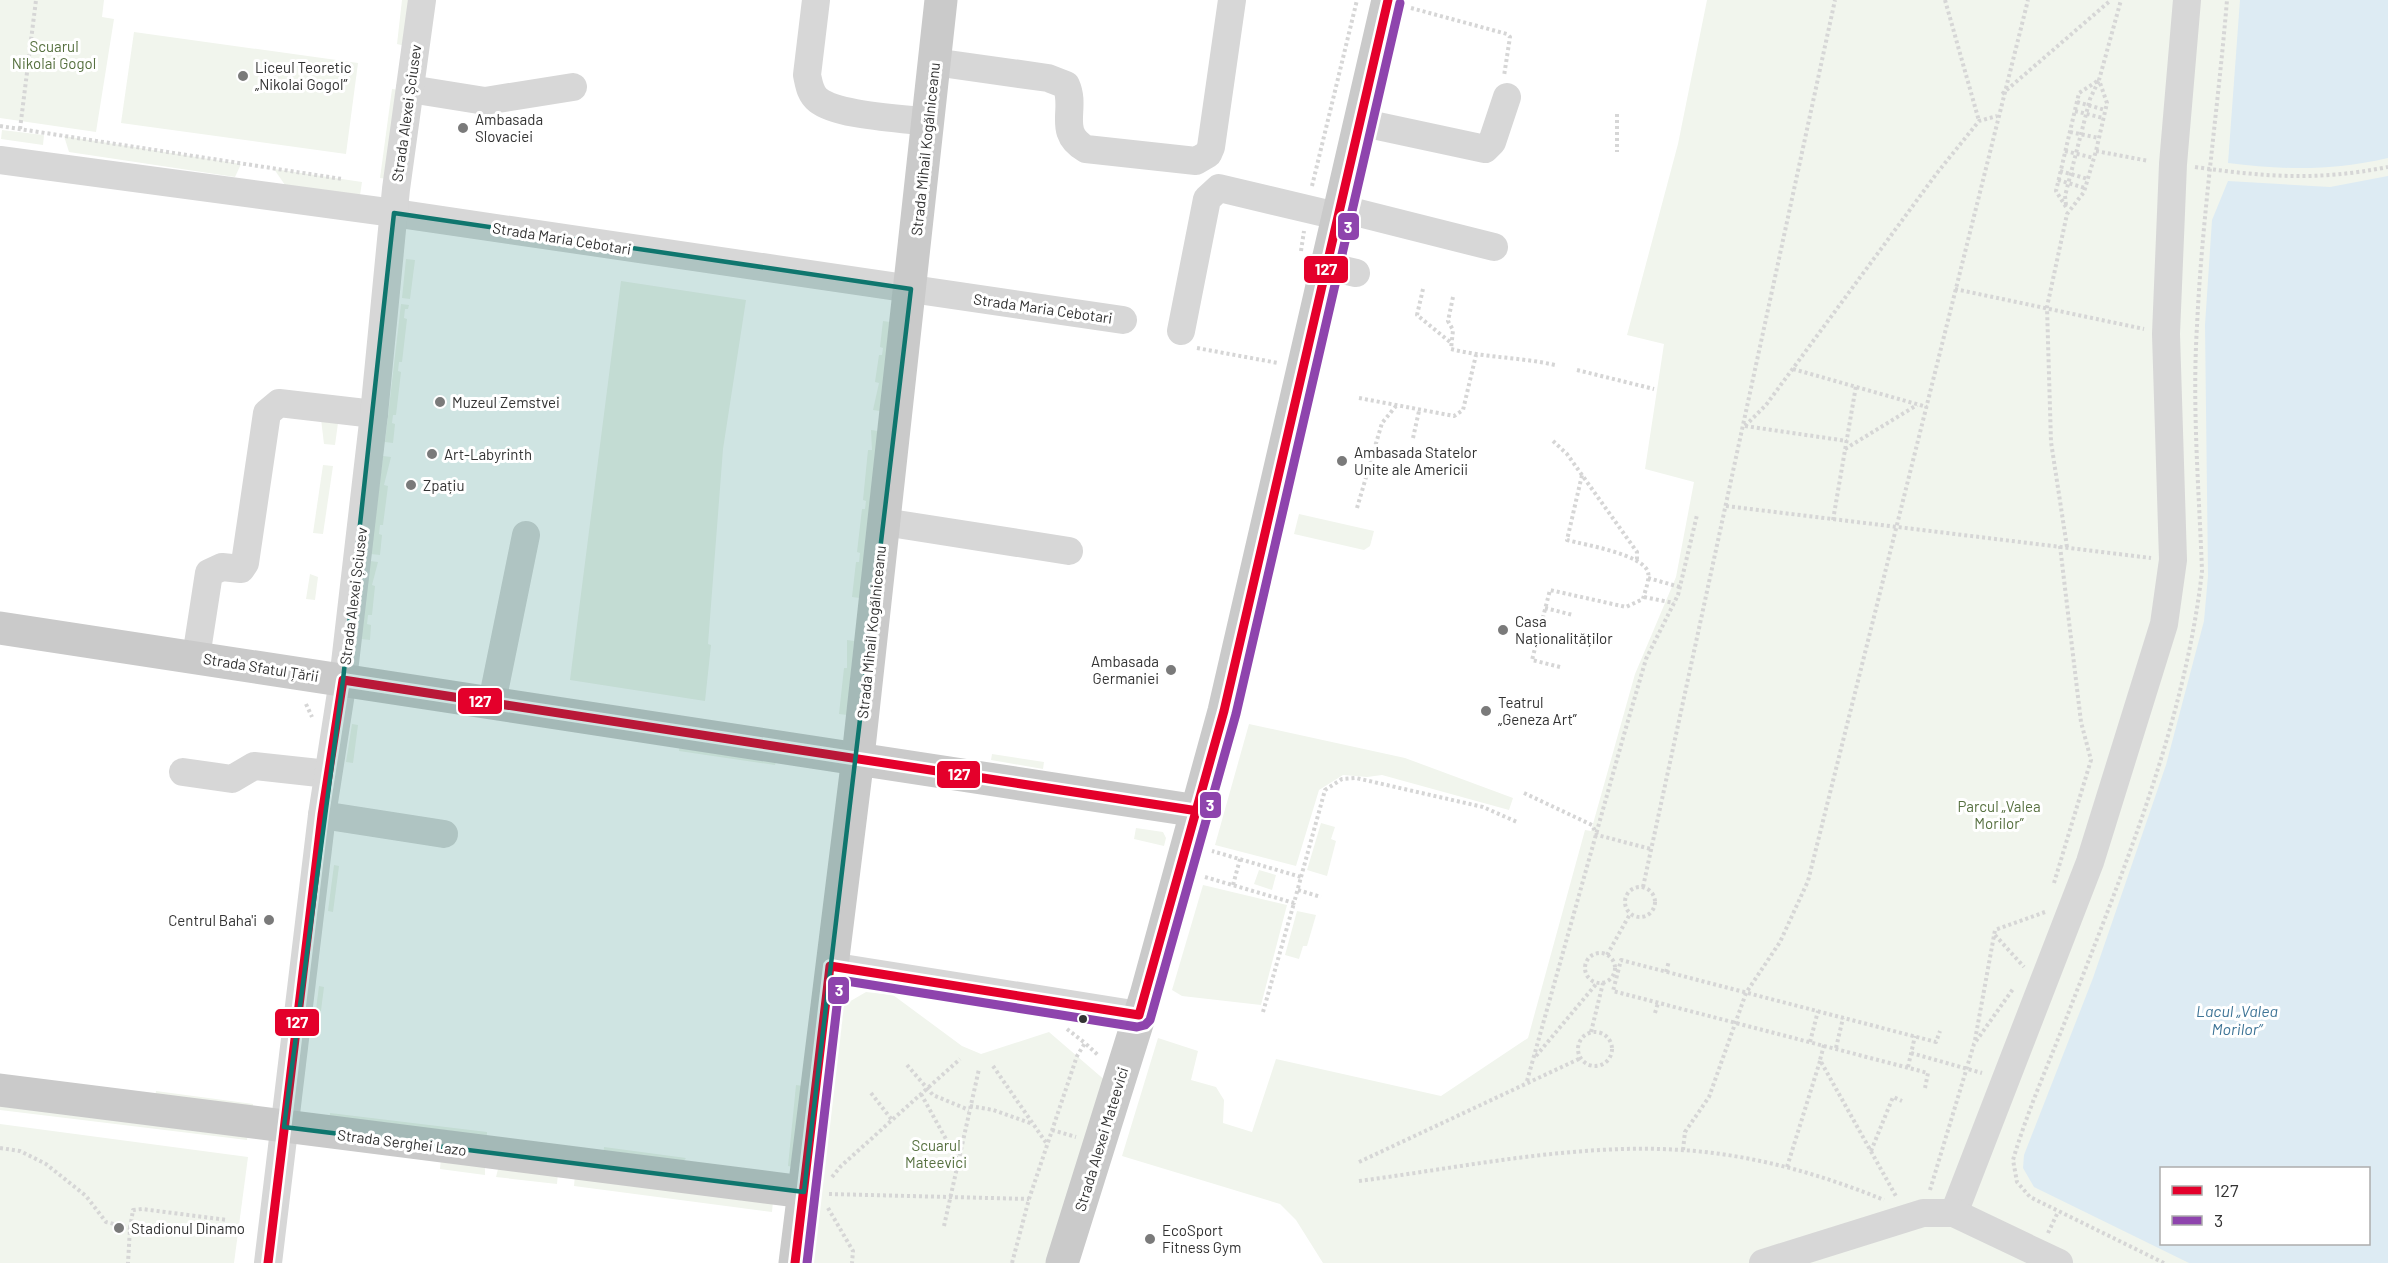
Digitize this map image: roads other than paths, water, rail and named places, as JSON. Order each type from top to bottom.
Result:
[{"type":"main road","name":"Strada Mihail Kogălniceanu","points":[[795,1263],[812,1192],[830,966],[858,757],[941,0]]},
{"type":"main road","name":"Strada Alexei Mateevici","points":[[1062,1263],[1139,1015],[1198,811],[1341,270],[1328,211],[1398,4]]},
{"type":"main road","name":"Strada Sfatul Țării","points":[[0,628],[858,757],[1198,811]]},
{"type":"main road","name":"Strada Serghei Lazo","points":[[0,1090],[812,1192]]},
{"type":"street","name":"Strada Alexei Șciusev","points":[[268,1263],[322,815],[343,680],[374,414],[394,213],[422,0]]},
{"type":"street","points":[[816,0],[807,75],[809,86],[818,100],[856,113],[927,122]]},
{"type":"street","points":[[934,62],[1048,78],[1066,85],[1071,94],[1067,122],[1077,144],[1086,149],[1196,161],[1208,154],[1211,147],[1232,0]]},
{"type":"street","points":[[1954,1213],[2090,862],[2164,624],[2173,561],[2166,334],[2173,165],[2187,0]]},
{"type":"street","points":[[410,89],[485,101],[573,87]]},
{"type":"street","points":[[1359,122],[1485,149],[1492,142],[1507,97]]},
{"type":"street","name":"Strada Maria Cebotari","points":[[0,160],[394,213],[1123,320]]},
{"type":"street","points":[[1181,331],[1207,199],[1219,188],[1494,247]]},
{"type":"street","points":[[196,657],[209,573],[222,567],[241,569],[245,563],[267,413],[279,403],[374,414]]},
{"type":"street","points":[[884,522],[1069,551]]},
{"type":"street","points":[[492,702],[526,535]]},
{"type":"street","points":[[183,772],[232,779],[254,766],[328,774]]},
{"type":"street","points":[[322,815],[444,834]]},
{"type":"street","points":[[830,966],[1139,1015]]},
{"type":"street","points":[[1763,1263],[1912,1210],[1954,1213],[2059,1263]]},
{"type":"water","points":[[2240,0],[2388,0],[2388,158],[2348,165],[2308,168],[2228,163]]},
{"type":"water","name":"Lacul „Valea Morilor”","points":[[2388,176],[2388,1263],[2189,1263],[2034,1187],[2023,1168],[2024,1155],[2093,978],[2166,765],[2204,621],[2208,576],[2205,325],[2212,220],[2228,181],[2330,187]]},
{"type":"place","name":"Liceul Teoretic „Nikolai Gogol”","points":[[243,76]]},
{"type":"place","name":"Ambasada Slovaciei","points":[[463,128]]},
{"type":"place","name":"Muzeul Zemstvei","points":[[440,402]]},
{"type":"place","name":"Art-Labyrinth","points":[[432,454]]},
{"type":"place","name":"Ambasada Statelor Unite ale Americii","points":[[1342,461]]},
{"type":"place","name":"Zpațiu","points":[[411,485]]},
{"type":"place","name":"Casa Naționalităților","points":[[1503,630]]},
{"type":"place","name":"Ambasada Germaniei","points":[[1171,670]]},
{"type":"place","name":"Teatrul „Geneza Art”","points":[[1486,711]]},
{"type":"place","name":"Centrul Baha'i","points":[[269,920]]},
{"type":"place","name":"Stadionul Dinamo","points":[[119,1228]]},
{"type":"place","name":"EcoSport Fitness Gym","points":[[1150,1239]]},
{"type":"park label","name":"Scuarul Nikolai Gogol","points":[[54,54]]},
{"type":"park label","name":"Parcul „Valea Morilor”","points":[[1999,814]]},
{"type":"park label","name":"Scuarul Mateevici","points":[[936,1154]]}]
